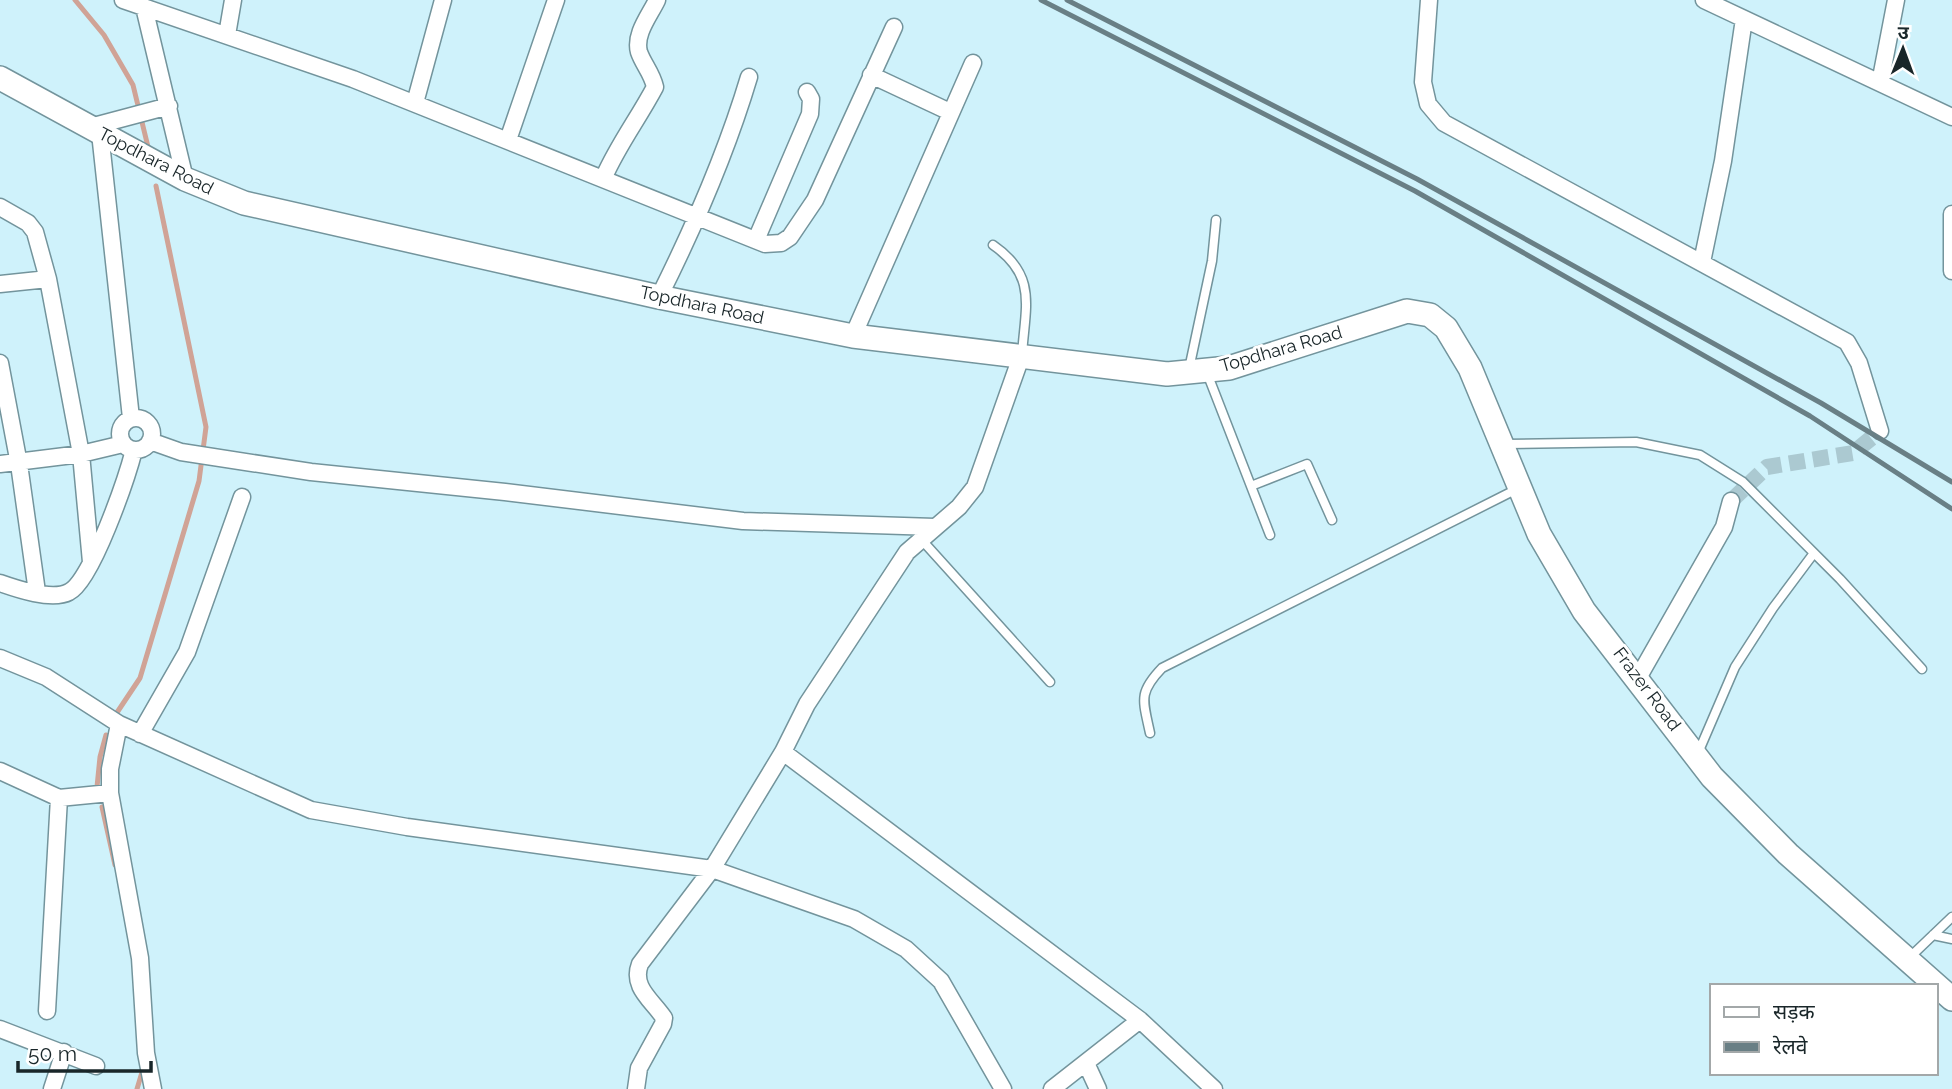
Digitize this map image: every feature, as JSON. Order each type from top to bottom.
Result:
[{"type":"street","points":[[123,0],[415,103],[604,177],[698,219],[756,240],[781,243],[790,237],[815,200],[894,27]]},
{"type":"street","points":[[227,35],[233,0]]},
{"type":"street","points":[[415,103],[443,0]]},
{"type":"street","points":[[508,140],[556,0]]},
{"type":"street","points":[[604,177],[618,144],[634,127],[655,87],[651,71],[639,52],[639,36],[657,0]]},
{"type":"street","points":[[1429,0],[1423,82],[1428,104],[1444,123],[1847,342],[1858,363],[1880,430]]},
{"type":"street","points":[[1704,0],[1952,117]]},
{"type":"street","points":[[1881,83],[1896,0]]},
{"type":"street","points":[[144,6],[185,179]]},
{"type":"street","points":[[1702,261],[1723,162],[1744,19]]},
{"type":"street","points":[[853,335],[973,63]]},
{"type":"street","points":[[871,75],[950,111]]},
{"type":"street","points":[[659,297],[698,219],[733,131],[749,77]]},
{"type":"street","name":"Topdhara Road","points":[[0,78],[185,179],[244,203],[659,297],[853,335],[1021,358],[1167,374],[1229,368],[1407,311],[1430,315]]},
{"type":"street","points":[[756,240],[810,114],[811,99],[807,92]]},
{"type":"street","points":[[0,583],[37,592],[61,595],[71,592],[85,578],[119,497],[129,447],[120,432],[131,418],[95,130],[169,106]]},
{"type":"street","points":[[0,207],[28,223],[35,232],[48,279],[81,454],[91,562]]},
{"type":"street","points":[[1952,214],[1952,271]]},
{"type":"street","points":[[0,284],[48,279]]},
{"type":"street","name":"Frazer Road","points":[[1430,315],[1446,328],[1470,368],[1539,534],[1584,611],[1712,776],[1788,854],[1936,984]]},
{"type":"street","points":[[636,1089],[639,1068],[663,1024],[659,1012],[642,991],[638,970],[712,869],[783,752],[807,704],[906,552],[959,507],[975,487],[1021,358]]},
{"type":"street","points":[[0,363],[19,464],[37,592]]},
{"type":"street","points":[[0,464],[19,464],[146,446],[150,441],[152,429],[149,423],[131,418]]},
{"type":"street","points":[[150,441],[181,452],[216,459],[311,472],[743,521],[935,527]]},
{"type":"street","points":[[140,734],[187,652],[242,497]]},
{"type":"street","points":[[1638,678],[1724,527],[1731,501]]},
{"type":"street","points":[[0,658],[46,677],[119,724],[311,810],[407,827],[712,869],[854,919],[906,949],[942,981],[1003,1089]]},
{"type":"street","points":[[119,724],[110,769],[110,793],[139,958],[146,1053],[153,1089]]},
{"type":"street","points":[[783,752],[1140,1020],[1214,1089]]},
{"type":"street","points":[[0,771],[59,798],[110,793]]},
{"type":"street","points":[[47,1011],[59,798]]},
{"type":"street","name":"Frazer Road","points":[[1938,986],[1952,999]]},
{"type":"street","points":[[1052,1089],[1140,1020]]},
{"type":"street","points":[[0,1029],[96,1066]]},
{"type":"street","points":[[52,1089],[64,1052]]},
{"type":"street","points":[[1086,1063],[1098,1089]]},
{"type":"lane","points":[[1216,220],[1197,371],[1251,486],[1270,535]]},
{"type":"lane","points":[[993,245],[1010,257],[1021,270],[1026,293],[1021,358]]},
{"type":"lane","points":[[1502,444],[1636,442],[1700,455],[1743,482],[1922,668]]},
{"type":"lane","points":[[1251,486],[1307,464],[1332,520]]},
{"type":"lane","points":[[1150,733],[1144,704],[1146,685],[1162,668],[1520,488]]},
{"type":"lane","points":[[920,538],[1050,682]]},
{"type":"lane","points":[[1697,756],[1735,667],[1773,608],[1814,553]]},
{"type":"lane","points":[[1908,959],[1952,917]]},
{"type":"lane","points":[[1933,935],[1952,939]]},
{"type":"waterway","points":[[75,0],[104,35],[133,85],[149,151]]},
{"type":"waterway","points":[[116,714],[140,678],[199,481],[206,427],[156,186]]},
{"type":"waterway","points":[[97,787],[100,757],[106,735]]},
{"type":"waterway","points":[[102,807],[115,865]]},
{"type":"waterway","points":[[137,1089],[143,1069]]},
{"type":"tunnel","points":[[1731,501],[1767,467],[1853,453],[1880,431]]},
{"type":"railway","points":[[1041,0],[1415,191],[1810,416],[1952,509]]},
{"type":"railway","points":[[1067,0],[1417,179],[1821,403],[1952,482]]}]
